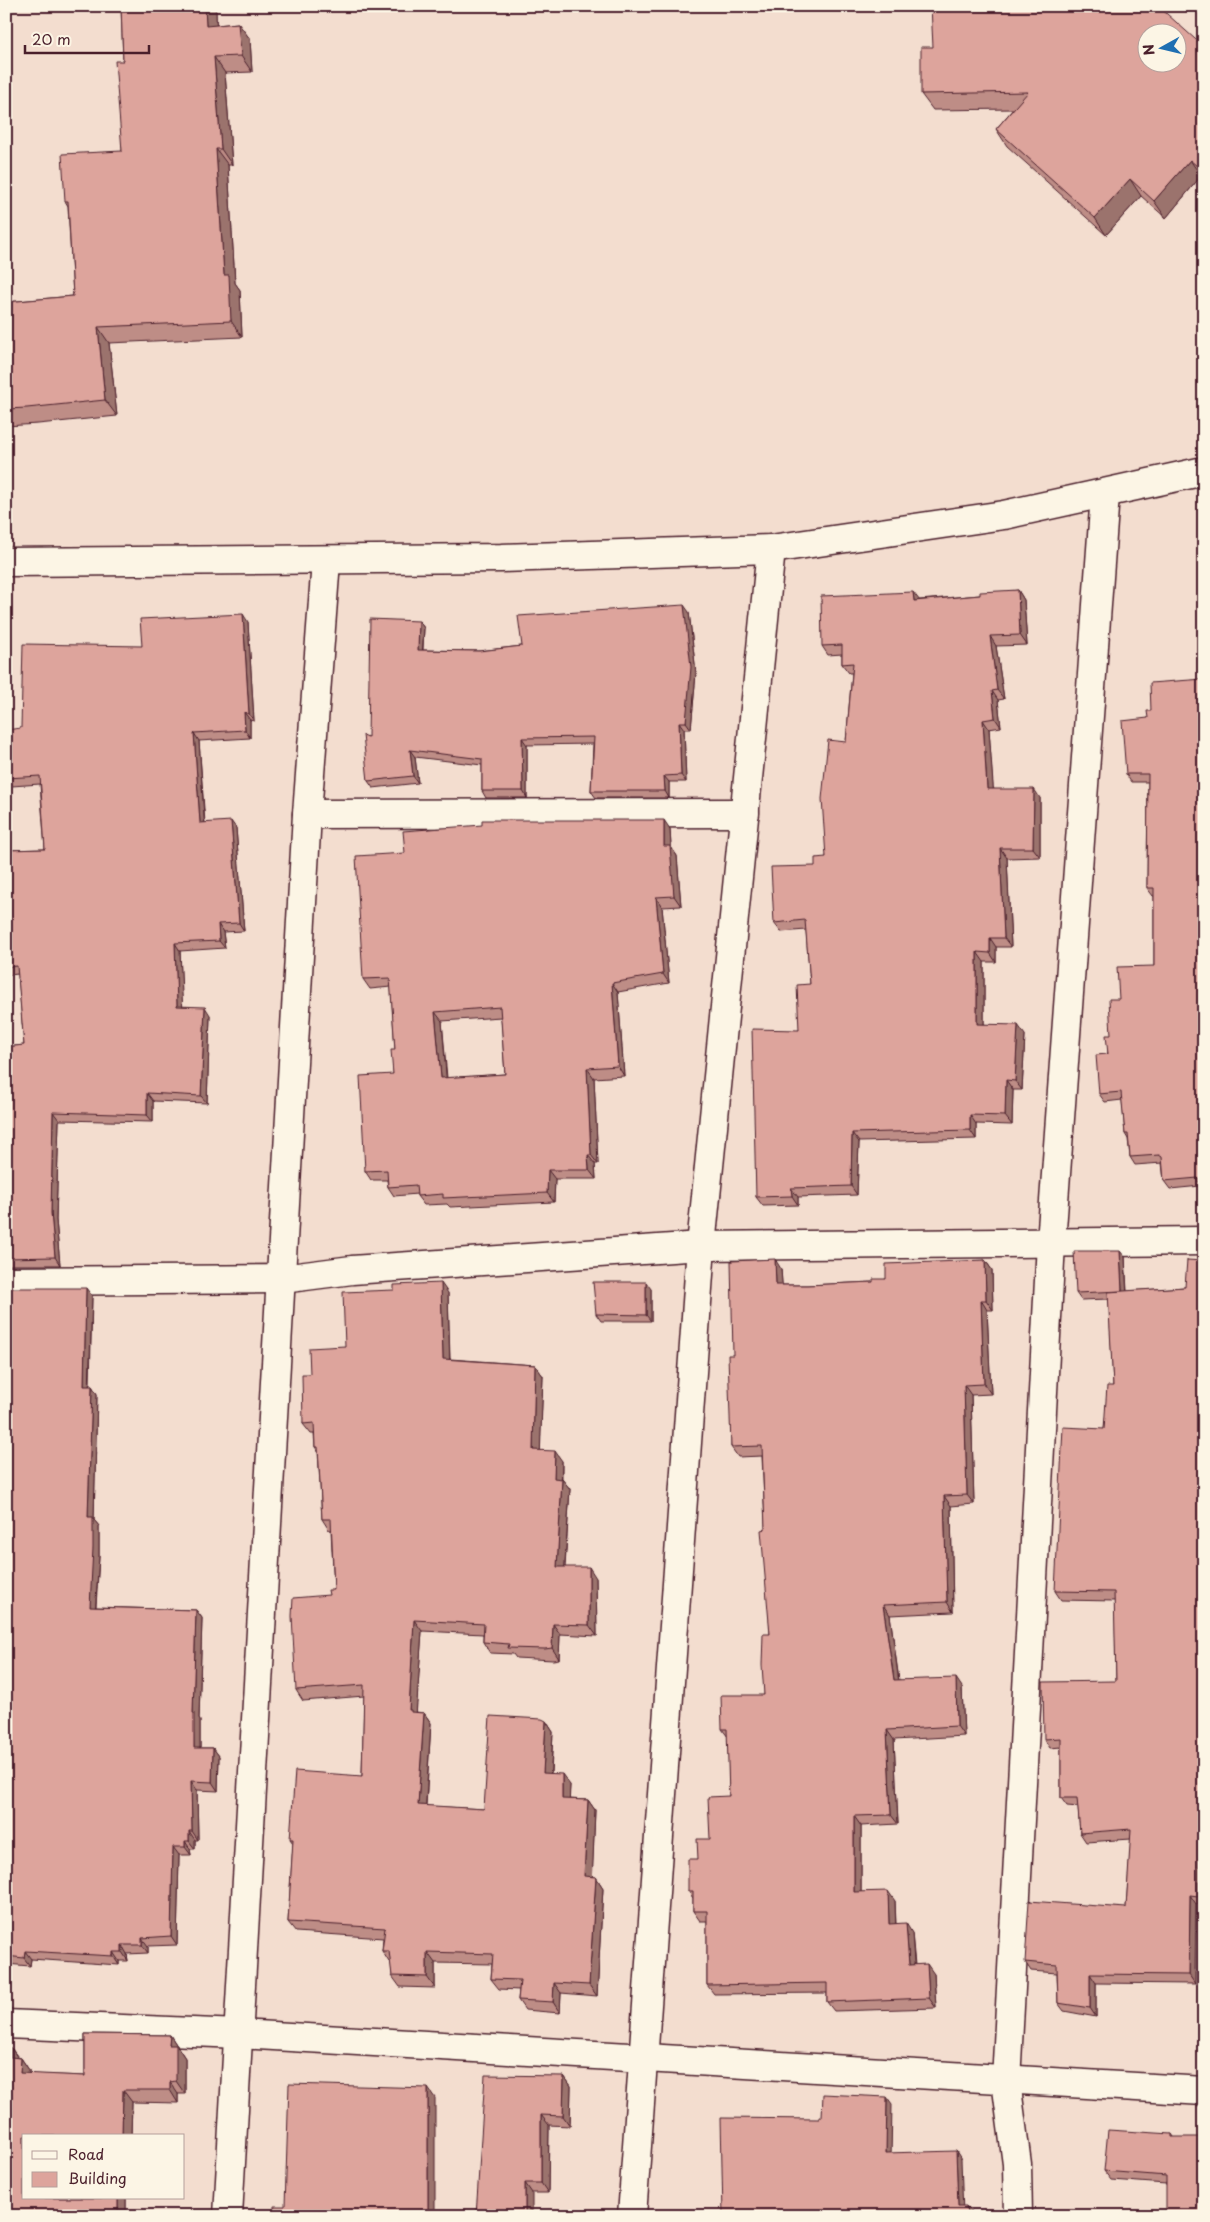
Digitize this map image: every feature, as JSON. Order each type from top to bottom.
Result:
[{"type":"street","points":[[6,562],[326,561],[501,558],[771,549],[1004,515],[1204,471]]},
{"type":"street","points":[[1018,2216],[1017,2164],[1006,2081],[1051,1243],[1105,494]]},
{"type":"street","points":[[632,2216],[701,1246],[771,549]]},
{"type":"street","points":[[228,2216],[307,814],[326,561]]},
{"type":"street","points":[[307,814],[744,813]]},
{"type":"street","points":[[6,1281],[282,1279],[352,1270],[701,1246],[1204,1241]]},
{"type":"street","points":[[6,2024],[239,2034],[1006,2081],[1204,2091]]},
{"type":"building","points":[[121,6],[205,6],[206,26],[238,23],[241,56],[214,57],[221,149],[216,149],[224,275],[229,275],[231,321],[98,327],[105,400],[6,409],[6,302],[73,296],[68,201],[65,201],[62,154],[122,151],[115,61],[123,61]]},
{"type":"building","points":[[931,6],[1158,6],[1176,22],[1138,22],[1138,72],[1188,72],[1188,33],[1204,47],[1204,172],[1190,160],[1154,201],[1130,179],[1095,218],[996,129],[1028,92],[921,94],[921,47],[933,47]]},
{"type":"building","points":[[1018,590],[1020,635],[990,636],[997,690],[992,691],[995,718],[983,720],[987,789],[1034,789],[1033,848],[1000,848],[1004,938],[990,938],[990,953],[977,952],[977,1024],[1018,1025],[1015,1081],[1006,1080],[1005,1116],[970,1115],[970,1130],[852,1133],[851,1186],[791,1188],[792,1196],[756,1197],[752,1029],[799,1030],[797,985],[810,984],[805,920],[774,923],[771,867],[815,866],[815,858],[826,857],[822,799],[828,740],[846,742],[853,663],[842,664],[842,645],[822,646],[821,596],[913,592],[914,601],[980,595],[980,592]]},
{"type":"building","points":[[684,605],[691,667],[686,722],[679,722],[681,775],[664,776],[665,791],[591,791],[594,737],[522,738],[523,791],[482,791],[482,759],[410,750],[413,776],[368,781],[363,735],[368,737],[370,619],[419,621],[418,650],[479,651],[522,646],[518,616]]},
{"type":"building","points":[[243,614],[249,714],[244,712],[245,730],[194,733],[200,823],[231,821],[239,923],[218,924],[219,941],[175,943],[177,1006],[205,1007],[201,1096],[147,1093],[147,1115],[53,1112],[51,1213],[55,1257],[6,1258],[6,1047],[24,1045],[17,966],[6,967],[6,850],[45,849],[40,776],[7,778],[6,730],[21,728],[23,644],[142,646],[140,619]]},
{"type":"building","points":[[1204,679],[1204,1181],[1198,1182],[1198,1178],[1164,1181],[1162,1157],[1159,1155],[1130,1157],[1128,1134],[1125,1134],[1121,1092],[1099,1094],[1096,1055],[1108,1054],[1106,1035],[1111,1035],[1109,999],[1119,999],[1117,967],[1154,966],[1154,888],[1147,888],[1148,774],[1126,774],[1122,721],[1148,718],[1147,711],[1151,711],[1150,683]]},
{"type":"building","points":[[482,820],[664,820],[664,846],[670,846],[674,896],[656,897],[663,974],[612,983],[618,1066],[587,1068],[591,1155],[588,1155],[589,1170],[548,1170],[547,1193],[443,1198],[443,1194],[417,1196],[416,1185],[388,1187],[387,1170],[365,1171],[360,1076],[393,1074],[391,1050],[395,1050],[390,978],[363,979],[356,856],[405,853],[403,831],[482,825]],"holes":[[[500,1007],[505,1074],[441,1078],[435,1012]]]},
{"type":"building","points":[[1074,1251],[1120,1251],[1122,1291],[1076,1293]]},
{"type":"building","points":[[775,1259],[776,1285],[873,1282],[873,1279],[886,1279],[886,1264],[985,1260],[986,1300],[981,1300],[984,1384],[964,1385],[967,1495],[944,1496],[947,1602],[883,1605],[894,1680],[956,1678],[957,1726],[887,1730],[891,1815],[854,1816],[854,1892],[888,1891],[889,1924],[906,1923],[909,1965],[927,1964],[929,1998],[827,2002],[827,1983],[707,1985],[707,1911],[693,1911],[693,1891],[688,1891],[688,1859],[698,1859],[697,1839],[710,1839],[708,1797],[729,1796],[727,1729],[722,1729],[721,1695],[764,1695],[762,1665],[763,1634],[770,1634],[761,1530],[765,1529],[762,1446],[731,1447],[728,1355],[733,1355],[731,1261]]},
{"type":"building","points":[[1187,1260],[1204,1261],[1204,1840],[1199,1840],[1198,1896],[1190,1895],[1189,1975],[1090,1974],[1090,2008],[1058,2003],[1057,1965],[1025,1962],[1029,1901],[1126,1908],[1131,1829],[1080,1833],[1077,1798],[1061,1798],[1061,1738],[1044,1739],[1043,1682],[1116,1681],[1114,1592],[1055,1591],[1063,1427],[1104,1429],[1107,1386],[1113,1386],[1108,1292],[1185,1287]]},
{"type":"building","points":[[593,1282],[646,1282],[646,1315],[596,1314]]},
{"type":"building","points":[[441,1283],[443,1359],[535,1365],[533,1450],[555,1451],[554,1478],[562,1479],[557,1567],[589,1567],[589,1625],[553,1624],[552,1648],[508,1648],[509,1644],[483,1642],[484,1624],[414,1620],[409,1710],[411,1712],[424,1713],[418,1805],[484,1809],[490,1716],[542,1719],[546,1721],[543,1773],[562,1774],[562,1799],[588,1800],[584,1876],[596,1877],[589,1985],[554,1983],[553,2002],[518,2000],[520,1980],[491,1979],[493,1954],[427,1952],[427,1977],[392,1976],[389,1951],[382,1951],[385,1928],[288,1922],[293,1839],[290,1839],[295,1771],[362,1776],[364,1685],[296,1690],[292,1616],[293,1598],[329,1595],[328,1590],[334,1590],[331,1519],[322,1519],[318,1447],[315,1447],[314,1423],[303,1424],[302,1374],[310,1374],[309,1348],[345,1346],[343,1292],[394,1290],[394,1285]]},
{"type":"building","points":[[6,1288],[86,1288],[84,1386],[92,1386],[88,1517],[93,1517],[90,1607],[196,1610],[193,1713],[194,1748],[213,1748],[212,1782],[191,1781],[192,1831],[189,1831],[189,1841],[185,1841],[185,1847],[173,1847],[171,1936],[142,1938],[142,1945],[122,1945],[122,1952],[113,1952],[113,1956],[25,1951],[24,1958],[6,1956]]},
{"type":"building","points":[[85,2034],[170,2035],[169,2045],[176,2045],[176,2081],[170,2082],[170,2090],[123,2090],[122,2134],[22,2134],[22,2200],[118,2200],[118,2216],[6,2216],[6,2048],[11,2048],[10,2057],[21,2058],[20,2073],[85,2076]]},
{"type":"building","points":[[485,2075],[564,2076],[563,2116],[541,2115],[541,2183],[525,2183],[525,2216],[476,2216]]},
{"type":"building","points":[[289,2084],[428,2088],[428,2216],[274,2216],[274,2206],[285,2206]]},
{"type":"building","points":[[823,2094],[887,2097],[886,2153],[956,2151],[958,2206],[966,2206],[967,2216],[723,2216],[721,2118],[819,2119],[819,2117],[822,2117]]},
{"type":"building","points":[[1108,2130],[1172,2134],[1172,2137],[1204,2137],[1204,2216],[1166,2216],[1166,2176],[1104,2171]]}]
